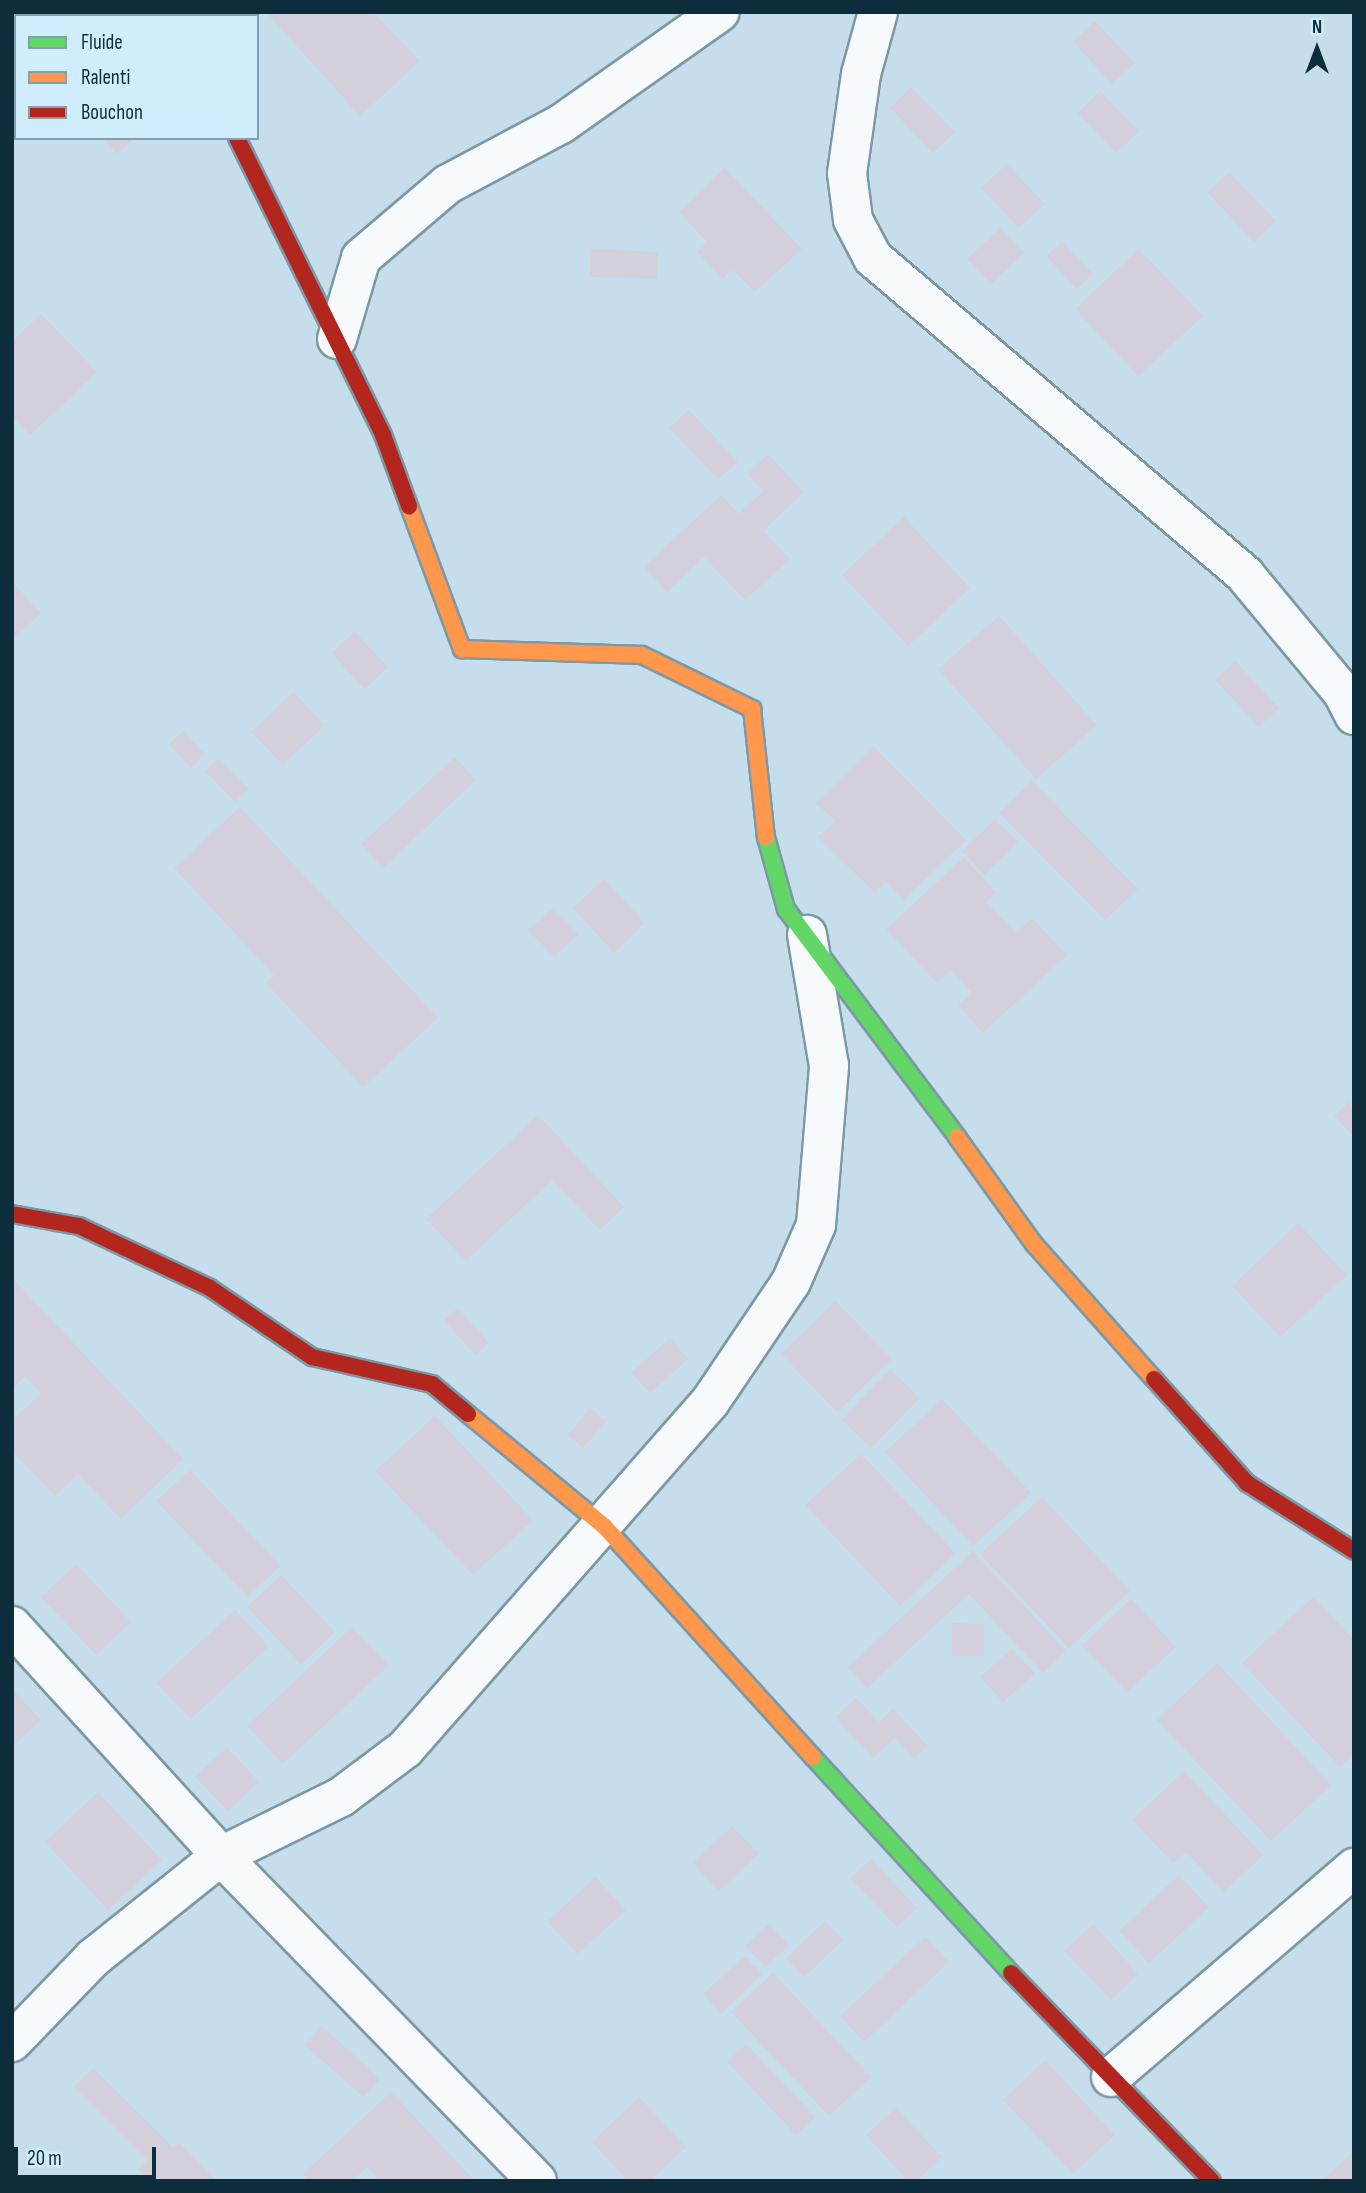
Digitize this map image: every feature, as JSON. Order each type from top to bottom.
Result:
[{"type":"street","points":[[337,339],[361,258],[449,184],[561,124],[720,12]]},
{"type":"street","points":[[869,13],[847,173],[853,220],[873,258],[1245,575],[1350,696]]},
{"type":"street","points":[[238,140],[383,435],[462,649],[642,655],[752,709],[766,836],[786,909],[791,909],[807,935],[1034,1244],[1247,1483],[1354,1551]]},
{"type":"street","points":[[12,2042],[93,1958],[221,1856],[341,1797],[405,1749],[605,1527],[710,1402],[809,1247],[822,1185],[829,1066],[807,935]]},
{"type":"street","points":[[12,1214],[91,1231],[210,1288],[312,1357],[432,1384],[605,1527],[993,1955],[1111,2077],[1198,2176]]},
{"type":"street","points":[[12,1626],[221,1856],[537,2181]]},
{"type":"street","points":[[1111,2077],[1354,1868]]},
{"type":"building","points":[[266,12],[373,12],[420,61],[360,116]]},
{"type":"building","points":[[1095,21],[1135,63],[1112,84],[1073,42]]},
{"type":"building","points":[[911,87],[955,132],[933,153],[890,108]]},
{"type":"building","points":[[1100,91],[1139,131],[1116,153],[1078,113]]},
{"type":"building","points":[[104,140],[132,140],[117,154]]},
{"type":"building","points":[[1007,164],[1045,204],[1019,228],[981,188]]},
{"type":"building","points":[[725,168],[802,249],[755,292],[733,270],[723,278],[697,252],[707,242],[679,212]]},
{"type":"building","points":[[1229,172],[1276,221],[1254,242],[1207,192]]},
{"type":"building","points":[[1000,228],[1024,253],[991,284],[967,259]]},
{"type":"building","points":[[1062,242],[1093,274],[1077,289],[1046,256]]},
{"type":"building","points":[[590,249],[658,252],[657,278],[590,277]]},
{"type":"building","points":[[1139,249],[1203,316],[1138,376],[1075,309]]},
{"type":"building","points":[[41,314],[97,372],[30,435],[12,416],[12,342]]},
{"type":"building","points":[[689,410],[738,462],[718,479],[669,428]]},
{"type":"building","points":[[768,454],[804,492],[763,531],[790,559],[745,600],[704,557],[667,592],[644,567],[721,495],[739,514],[763,491],[747,474]]},
{"type":"building","points":[[904,517],[970,588],[908,646],[842,575]]},
{"type":"building","points":[[12,582],[41,613],[12,640]]},
{"type":"building","points":[[999,616],[1097,725],[1036,779],[938,669]]},
{"type":"building","points":[[355,632],[388,667],[365,689],[331,653]]},
{"type":"building","points":[[1235,661],[1279,708],[1259,727],[1215,680]]},
{"type":"building","points":[[293,692],[325,725],[283,765],[251,732]]},
{"type":"building","points":[[183,731],[205,754],[191,768],[169,744]]},
{"type":"building","points":[[873,746],[966,840],[904,900],[886,882],[875,893],[818,837],[835,821],[816,803]]},
{"type":"building","points":[[455,757],[476,780],[383,868],[361,844]]},
{"type":"building","points":[[218,759],[248,789],[235,802],[205,771]]},
{"type":"building","points":[[1032,781],[1138,889],[1105,920],[999,813]]},
{"type":"building","points":[[240,807],[438,1018],[363,1087],[266,983],[274,975],[174,868]]},
{"type":"building","points":[[995,819],[1018,842],[984,875],[962,851]]},
{"type":"building","points":[[964,857],[997,893],[986,902],[1016,933],[1032,918],[1067,955],[983,1033],[958,1005],[972,993],[951,970],[937,983],[886,929]]},
{"type":"building","points":[[604,879],[645,923],[614,953],[573,908]]},
{"type":"building","points":[[553,908],[579,934],[554,957],[528,930]]},
{"type":"building","points":[[1349,1102],[1354,1108],[1354,1137],[1334,1116]]},
{"type":"building","points":[[538,1115],[624,1207],[600,1230],[552,1180],[466,1261],[426,1219]]},
{"type":"building","points":[[1298,1223],[1347,1275],[1280,1337],[1232,1286]]},
{"type":"building","points":[[12,1278],[183,1459],[121,1519],[78,1474],[55,1496],[12,1451],[12,1420],[41,1394],[25,1376],[12,1389]]},
{"type":"building","points":[[835,1301],[892,1359],[837,1412],[781,1354]]},
{"type":"building","points":[[458,1308],[489,1343],[475,1355],[444,1320]]},
{"type":"building","points":[[670,1338],[688,1359],[650,1393],[631,1373]]},
{"type":"building","points":[[890,1369],[920,1398],[871,1448],[842,1420]]},
{"type":"building","points":[[942,1399],[1031,1493],[973,1546],[885,1452]]},
{"type":"building","points":[[590,1408],[606,1421],[583,1448],[568,1435]]},
{"type":"building","points":[[435,1416],[533,1520],[473,1575],[375,1471]]},
{"type":"building","points":[[861,1454],[955,1553],[900,1606],[805,1505]]},
{"type":"building","points":[[190,1470],[280,1566],[248,1597],[156,1501]]},
{"type":"building","points":[[1042,1497],[1130,1591],[1069,1648],[980,1554]]},
{"type":"building","points":[[973,1551],[1066,1651],[1043,1673],[969,1594],[867,1688],[848,1667]]},
{"type":"building","points":[[76,1564],[131,1622],[96,1655],[41,1597]]},
{"type":"building","points":[[281,1575],[335,1632],[301,1664],[247,1607]]},
{"type":"building","points":[[1313,1597],[1354,1640],[1354,1754],[1340,1767],[1242,1663]]},
{"type":"building","points":[[1131,1599],[1176,1647],[1127,1692],[1082,1645]]},
{"type":"building","points":[[235,1610],[269,1646],[191,1719],[156,1683]]},
{"type":"building","points":[[952,1623],[984,1624],[984,1656],[952,1656]]},
{"type":"building","points":[[352,1627],[389,1665],[283,1764],[247,1726]]},
{"type":"building","points":[[1012,1649],[1035,1673],[1003,1702],[980,1677]]},
{"type":"building","points":[[1217,1663],[1331,1785],[1271,1841],[1157,1720]]},
{"type":"building","points":[[12,1689],[41,1720],[12,1747]]},
{"type":"building","points":[[856,1698],[879,1722],[893,1709],[928,1746],[914,1759],[895,1738],[873,1758],[835,1717]]},
{"type":"building","points":[[227,1747],[259,1782],[228,1811],[195,1777]]},
{"type":"building","points":[[1184,1771],[1263,1855],[1224,1892],[1186,1852],[1173,1863],[1132,1820]]},
{"type":"building","points":[[98,1792],[162,1860],[108,1910],[45,1842]]},
{"type":"building","points":[[732,1826],[759,1853],[719,1891],[693,1863]]},
{"type":"building","points":[[871,1859],[917,1908],[897,1927],[850,1878]]},
{"type":"building","points":[[1179,1875],[1209,1907],[1149,1963],[1119,1931]]},
{"type":"building","points":[[595,1877],[626,1910],[578,1954],[547,1922]]},
{"type":"building","points":[[825,1921],[843,1940],[804,1977],[786,1958]]},
{"type":"building","points":[[769,1924],[789,1945],[765,1967],[745,1946]]},
{"type":"building","points":[[1093,1924],[1138,1974],[1111,2000],[1064,1951]]},
{"type":"building","points":[[925,1937],[949,1962],[864,2042],[840,2016]]},
{"type":"building","points":[[745,1956],[762,1974],[721,2014],[703,1994]]},
{"type":"building","points":[[773,1973],[871,2077],[829,2116],[731,2012]]},
{"type":"building","points":[[322,2026],[380,2079],[363,2097],[305,2045]]},
{"type":"building","points":[[746,2044],[815,2117],[796,2135],[727,2062]]},
{"type":"building","points":[[1045,2060],[1115,2135],[1073,2174],[1003,2100]]},
{"type":"building","points":[[93,2068],[173,2147],[179,2143],[217,2181],[149,2181],[138,2169],[147,2160],[74,2087]]},
{"type":"building","points":[[391,2092],[475,2181],[380,2181],[367,2167],[352,2181],[309,2181],[303,2174]]},
{"type":"building","points":[[639,2097],[686,2147],[650,2181],[628,2181],[592,2142]]},
{"type":"building","points":[[896,2108],[942,2157],[916,2181],[908,2181],[866,2135]]},
{"type":"building","points":[[1354,2151],[1354,2181],[1321,2181]]},
{"type":"traffic: fast","points":[[766,837],[786,909],[957,1137]]},
{"type":"traffic: fast","points":[[813,1757],[1011,1973]]},
{"type":"traffic: slow","points":[[409,506],[462,649],[642,655],[752,709],[766,837]]},
{"type":"traffic: slow","points":[[957,1137],[1034,1244],[1154,1379]]},
{"type":"traffic: slow","points":[[468,1414],[605,1527],[813,1757]]},
{"type":"traffic: jam","points":[[238,140],[383,435],[409,506]]},
{"type":"traffic: jam","points":[[12,1214],[79,1226],[210,1288],[312,1357],[432,1384],[468,1414]]},
{"type":"traffic: jam","points":[[1154,1379],[1247,1483],[1354,1551]]},
{"type":"traffic: jam","points":[[1011,1973],[1212,2181]]}]
